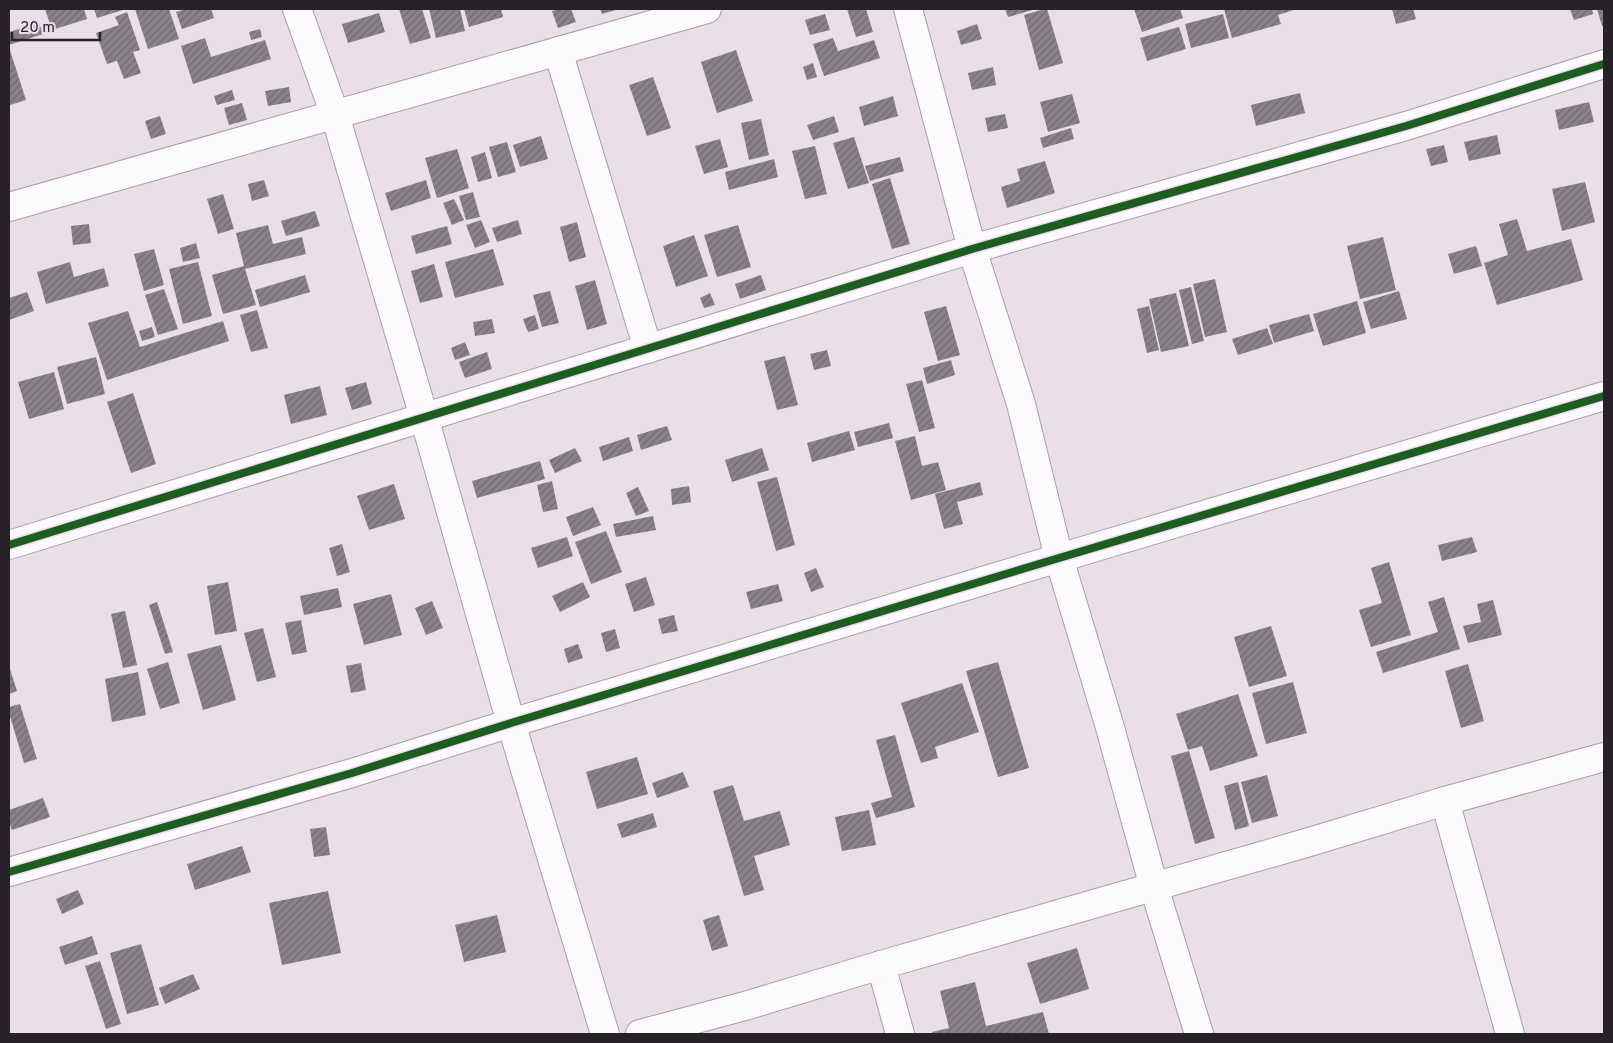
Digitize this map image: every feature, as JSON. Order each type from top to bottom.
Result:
[{"type":"street","points":[[297,9],[335,115],[511,723],[605,1034]]},
{"type":"street","points":[[9,207],[707,9]]},
{"type":"street","points":[[908,9],[972,249],[1021,404],[1059,558],[1109,724],[1154,887],[1199,1034]]},
{"type":"street","points":[[558,51],[648,348]]},
{"type":"street","points":[[9,545],[972,249],[1406,126],[1604,64]]},
{"type":"street","points":[[9,872],[343,775],[1059,558],[1604,396]]},
{"type":"street","points":[[640,1034],[745,1006],[881,964],[1306,843],[1445,800],[1604,757]]},
{"type":"street","points":[[1445,800],[1510,1034]]},
{"type":"street","points":[[881,964],[900,1034]]},
{"type":"building","points":[[45,9],[84,9],[87,19],[52,30]]},
{"type":"building","points":[[94,9],[126,9],[97,18]]},
{"type":"building","points":[[135,9],[169,9],[179,39],[148,49]]},
{"type":"building","points":[[186,9],[211,9],[214,18],[182,29],[176,12]]},
{"type":"building","points":[[399,9],[422,9],[431,38],[410,44]]},
{"type":"building","points":[[429,9],[460,9],[465,31],[436,38]]},
{"type":"building","points":[[464,9],[501,9],[503,17],[469,27]]},
{"type":"building","points":[[571,9],[576,22],[558,28],[552,11]]},
{"type":"building","points":[[600,9],[619,9],[602,14]]},
{"type":"building","points":[[847,9],[866,9],[873,32],[856,37]]},
{"type":"building","points":[[1005,9],[1036,9],[1008,17]]},
{"type":"building","points":[[1047,9],[1063,63],[1039,70],[1024,15]]},
{"type":"building","points":[[1134,9],[1180,9],[1183,18],[1142,32]]},
{"type":"building","points":[[1224,9],[1297,9],[1278,15],[1281,24],[1232,38]]},
{"type":"building","points":[[1392,9],[1413,9],[1416,19],[1396,24]]},
{"type":"building","points":[[1570,9],[1592,9],[1593,14],[1574,20]]},
{"type":"building","points":[[1597,9],[1604,9],[1604,26],[1602,26]]},
{"type":"building","points":[[127,12],[140,50],[133,52],[141,73],[124,79],[117,61],[107,64],[96,33],[119,25],[115,17]]},
{"type":"building","points":[[379,13],[385,32],[348,43],[342,24]]},
{"type":"building","points":[[825,14],[830,30],[810,35],[805,20]]},
{"type":"building","points":[[1223,14],[1229,38],[1191,48],[1185,24]]},
{"type":"building","points":[[39,23],[43,34],[9,45],[9,32]]},
{"type":"building","points":[[977,24],[982,39],[961,45],[957,31]]},
{"type":"building","points":[[1179,27],[1186,49],[1147,61],[1140,38]]},
{"type":"building","points":[[260,29],[262,37],[251,40],[249,32]]},
{"type":"building","points":[[205,38],[211,57],[265,40],[271,59],[193,84],[181,46]]},
{"type":"building","points":[[833,38],[838,51],[874,40],[880,58],[824,76],[813,44]]},
{"type":"building","points":[[9,47],[26,100],[10,105],[9,101]]},
{"type":"building","points":[[736,50],[753,101],[717,113],[701,62]]},
{"type":"building","points":[[813,63],[817,77],[807,80],[803,67]]},
{"type":"building","points":[[993,67],[996,85],[972,90],[968,73]]},
{"type":"building","points":[[653,77],[671,128],[647,136],[629,85]]},
{"type":"building","points":[[289,87],[291,102],[268,106],[265,91]]},
{"type":"building","points":[[232,90],[235,100],[217,105],[214,96]]},
{"type":"building","points":[[1300,93],[1305,113],[1256,126],[1251,105]]},
{"type":"building","points":[[1072,94],[1080,123],[1048,132],[1040,102]]},
{"type":"building","points":[[893,96],[898,116],[864,126],[859,107]]},
{"type":"building","points":[[1589,102],[1594,122],[1559,130],[1555,110]]},
{"type":"building","points":[[242,103],[247,120],[229,125],[224,108]]},
{"type":"building","points":[[1005,114],[1008,128],[988,132],[985,118]]},
{"type":"building","points":[[160,116],[166,134],[151,139],[145,121]]},
{"type":"building","points":[[834,116],[839,132],[813,140],[807,125]]},
{"type":"building","points":[[761,119],[769,155],[749,160],[741,123]]},
{"type":"building","points":[[1071,128],[1074,139],[1043,148],[1040,138]]},
{"type":"building","points":[[1497,135],[1501,154],[1469,161],[1464,142]]},
{"type":"building","points":[[541,136],[548,159],[520,167],[513,145]]},
{"type":"building","points":[[854,137],[869,183],[848,189],[833,143]]},
{"type":"building","points":[[720,139],[728,167],[704,174],[695,146]]},
{"type":"building","points":[[507,142],[516,172],[498,177],[489,147]]},
{"type":"building","points":[[1444,145],[1448,162],[1431,166],[1426,149]]},
{"type":"building","points":[[815,146],[827,194],[805,199],[792,151]]},
{"type":"building","points":[[457,149],[469,188],[437,198],[425,158]]},
{"type":"building","points":[[485,152],[492,178],[478,182],[471,157]]},
{"type":"building","points":[[900,157],[904,171],[870,181],[865,166]]},
{"type":"building","points":[[774,159],[778,177],[729,190],[725,172]]},
{"type":"building","points":[[1045,161],[1055,193],[1007,208],[1001,187],[1020,181],[1017,169]]},
{"type":"building","points":[[890,178],[910,244],[892,249],[872,184]]},
{"type":"building","points":[[264,180],[269,196],[252,201],[248,184]]},
{"type":"building","points":[[426,180],[431,198],[391,211],[385,193]]},
{"type":"building","points":[[1585,182],[1595,222],[1562,231],[1552,189]]},
{"type":"building","points":[[473,192],[480,217],[466,220],[459,196]]},
{"type":"building","points":[[223,194],[234,229],[218,234],[207,199]]},
{"type":"building","points":[[454,199],[464,220],[452,225],[443,203]]},
{"type":"building","points":[[315,211],[320,226],[286,236],[281,221]]},
{"type":"building","points":[[1517,219],[1527,251],[1571,239],[1583,280],[1497,305],[1484,263],[1508,255],[1499,224]]},
{"type":"building","points":[[481,220],[490,242],[475,248],[466,225]]},
{"type":"building","points":[[518,220],[522,234],[497,242],[492,228]]},
{"type":"building","points":[[577,222],[586,257],[569,262],[560,227]]},
{"type":"building","points":[[89,224],[91,243],[73,245],[71,226]]},
{"type":"building","points":[[268,225],[273,244],[302,237],[306,254],[245,269],[256,305],[223,314],[212,275],[244,266],[236,233]]},
{"type":"building","points":[[738,225],[751,267],[717,277],[704,235]]},
{"type":"building","points":[[447,226],[452,244],[416,254],[411,236]]},
{"type":"building","points":[[694,235],[708,276],[676,287],[663,246]]},
{"type":"building","points":[[1383,237],[1396,290],[1360,299],[1347,246]]},
{"type":"building","points":[[196,243],[200,258],[183,262],[180,248]]},
{"type":"building","points":[[1476,246],[1482,266],[1454,274],[1448,254]]},
{"type":"building","points":[[154,249],[164,285],[144,291],[134,254]]},
{"type":"building","points":[[493,249],[504,285],[455,298],[445,262]]},
{"type":"building","points":[[70,262],[74,277],[104,268],[109,286],[46,304],[37,272]]},
{"type":"building","points":[[198,262],[212,316],[183,324],[169,269]]},
{"type":"building","points":[[434,264],[443,297],[420,303],[411,271]]},
{"type":"building","points":[[305,275],[310,292],[260,307],[255,290]]},
{"type":"building","points":[[761,275],[766,290],[740,299],[735,284]]},
{"type":"building","points":[[1215,279],[1227,332],[1205,337],[1193,284]]},
{"type":"building","points":[[595,280],[607,324],[587,330],[575,286]]},
{"type":"building","points":[[1191,287],[1204,341],[1192,344],[1179,290]]},
{"type":"building","points":[[164,289],[178,329],[158,335],[145,295]]},
{"type":"building","points":[[550,291],[559,323],[542,327],[533,295]]},
{"type":"building","points":[[1399,291],[1407,319],[1371,329],[1363,302]]},
{"type":"building","points":[[27,292],[34,311],[9,320],[9,298]]},
{"type":"building","points":[[710,293],[715,305],[704,308],[700,298]]},
{"type":"building","points":[[1176,293],[1189,346],[1161,352],[1149,299]]},
{"type":"building","points":[[1357,301],[1366,333],[1323,346],[1313,314]]},
{"type":"building","points":[[946,306],[960,355],[938,361],[924,312]]},
{"type":"building","points":[[1149,306],[1159,350],[1147,353],[1137,309]]},
{"type":"building","points":[[257,310],[268,348],[251,352],[240,315]]},
{"type":"building","points":[[128,311],[140,347],[223,321],[229,341],[107,380],[88,323]]},
{"type":"building","points":[[1309,314],[1314,331],[1274,343],[1269,325]]},
{"type":"building","points":[[535,315],[539,329],[528,332],[523,319]]},
{"type":"building","points":[[492,319],[495,333],[475,336],[473,322]]},
{"type":"building","points":[[152,327],[155,337],[142,341],[139,331]]},
{"type":"building","points":[[1267,328],[1273,344],[1238,355],[1232,339]]},
{"type":"building","points":[[465,342],[470,355],[455,360],[451,348]]},
{"type":"building","points":[[827,350],[831,366],[814,370],[810,354]]},
{"type":"building","points":[[487,352],[492,369],[465,378],[459,362]]},
{"type":"building","points":[[785,356],[798,405],[777,410],[764,361]]},
{"type":"building","points":[[96,357],[105,394],[67,404],[57,367]]},
{"type":"building","points":[[951,360],[955,375],[927,384],[923,368]]},
{"type":"building","points":[[54,372],[64,409],[29,419],[18,382]]},
{"type":"building","points":[[922,380],[935,428],[919,432],[906,384]]},
{"type":"building","points":[[366,382],[372,404],[352,410],[345,388]]},
{"type":"building","points":[[320,386],[327,415],[291,424],[284,395]]},
{"type":"building","points":[[133,393],[156,464],[131,473],[107,402]]},
{"type":"building","points":[[889,423],[893,438],[858,447],[854,432]]},
{"type":"building","points":[[667,426],[672,440],[641,450],[637,435]]},
{"type":"building","points":[[849,431],[855,450],[812,462],[807,443]]},
{"type":"building","points":[[915,436],[922,466],[938,462],[946,490],[911,500],[895,441]]},
{"type":"building","points":[[629,437],[633,451],[603,461],[599,447]]},
{"type":"building","points":[[575,448],[582,461],[555,473],[549,460]]},
{"type":"building","points":[[762,448],[769,470],[732,482],[725,460]]},
{"type":"building","points":[[540,461],[545,479],[477,498],[472,481]]},
{"type":"building","points":[[777,477],[795,545],[776,551],[757,482]]},
{"type":"building","points":[[552,481],[558,509],[543,512],[537,485]]},
{"type":"building","points":[[980,482],[983,495],[957,502],[963,524],[944,529],[935,494]]},
{"type":"building","points":[[394,484],[405,519],[369,530],[357,496]]},
{"type":"building","points":[[689,486],[691,502],[672,505],[671,489]]},
{"type":"building","points":[[638,487],[649,511],[636,516],[626,493]]},
{"type":"building","points":[[593,507],[601,525],[573,536],[566,517]]},
{"type":"building","points":[[653,516],[656,530],[616,537],[613,524]]},
{"type":"building","points":[[606,531],[622,572],[591,584],[575,542]]},
{"type":"building","points":[[567,537],[573,556],[538,568],[531,548]]},
{"type":"building","points":[[1472,537],[1477,552],[1442,561],[1438,545]]},
{"type":"building","points":[[342,544],[350,572],[337,576],[329,548]]},
{"type":"building","points":[[1389,562],[1411,635],[1371,647],[1359,610],[1382,603],[1371,568]]},
{"type":"building","points":[[816,568],[824,587],[811,592],[804,573]]},
{"type":"building","points":[[646,577],[655,605],[634,612],[625,584]]},
{"type":"building","points":[[228,582],[237,631],[215,635],[207,586]]},
{"type":"building","points":[[583,582],[590,597],[560,612],[552,596]]},
{"type":"building","points":[[778,584],[783,601],[751,609],[746,592]]},
{"type":"building","points":[[338,588],[342,607],[304,615],[300,596]]},
{"type":"building","points":[[391,594],[402,635],[364,645],[353,604]]},
{"type":"building","points":[[1444,597],[1460,649],[1383,673],[1376,652],[1438,632],[1428,602]]},
{"type":"building","points":[[1493,600],[1502,635],[1468,643],[1463,626],[1481,622],[1477,604]]},
{"type":"building","points":[[432,601],[443,628],[426,635],[415,608]]},
{"type":"building","points":[[157,602],[173,652],[165,654],[149,605]]},
{"type":"building","points":[[125,611],[137,665],[123,668],[111,614]]},
{"type":"building","points":[[674,615],[678,631],[662,634],[658,619]]},
{"type":"building","points":[[301,620],[307,652],[292,655],[285,623]]},
{"type":"building","points":[[1271,626],[1287,676],[1249,687],[1234,637]]},
{"type":"building","points":[[263,628],[276,677],[257,682],[244,633]]},
{"type":"building","points":[[615,629],[620,648],[606,652],[601,633]]},
{"type":"building","points":[[578,644],[583,658],[568,663],[564,649]]},
{"type":"building","points":[[221,645],[236,700],[203,710],[187,654]]},
{"type":"building","points":[[168,662],[180,703],[160,709],[147,669]]},
{"type":"building","points":[[998,662],[1029,768],[998,777],[966,671]]},
{"type":"building","points":[[361,663],[366,690],[351,693],[346,666]]},
{"type":"building","points":[[1468,664],[1484,721],[1461,728],[1445,671]]},
{"type":"building","points":[[9,666],[17,691],[9,694]]},
{"type":"building","points":[[138,672],[146,715],[112,722],[105,679]]},
{"type":"building","points":[[1293,682],[1307,733],[1266,744],[1252,693]]},
{"type":"building","points":[[962,683],[979,732],[935,747],[938,758],[921,763],[901,703]]},
{"type":"building","points":[[1238,694],[1258,756],[1210,771],[1202,746],[1188,750],[1176,714]]},
{"type":"building","points":[[20,704],[37,759],[24,763],[9,713],[9,707]]},
{"type":"building","points":[[895,735],[915,807],[876,818],[871,803],[892,797],[876,740]]},
{"type":"building","points":[[1189,751],[1215,838],[1195,844],[1171,756]]},
{"type":"building","points":[[637,757],[648,794],[597,809],[586,772]]},
{"type":"building","points":[[683,772],[689,787],[657,798],[652,783]]},
{"type":"building","points":[[1267,775],[1278,816],[1252,823],[1241,782]]},
{"type":"building","points":[[1238,782],[1249,826],[1235,830],[1224,786]]},
{"type":"building","points":[[733,785],[744,821],[780,811],[790,845],[754,856],[764,890],[744,896],[713,791]]},
{"type":"building","points":[[43,798],[50,817],[12,830],[9,822],[9,810]]},
{"type":"building","points":[[869,810],[876,845],[842,851],[835,817]]},
{"type":"building","points":[[653,813],[657,827],[622,838],[617,824]]},
{"type":"building","points":[[326,827],[330,855],[314,857],[310,829]]},
{"type":"building","points":[[242,846],[251,872],[195,890],[187,864]]},
{"type":"building","points":[[78,890],[84,904],[62,914],[56,899]]},
{"type":"building","points":[[328,891],[341,953],[282,965],[269,903]]},
{"type":"building","points":[[497,915],[506,952],[464,962],[455,925]]},
{"type":"building","points":[[719,915],[728,946],[712,951],[703,920]]},
{"type":"building","points":[[92,936],[98,954],[65,965],[59,947]]},
{"type":"building","points":[[141,944],[159,1005],[127,1014],[110,953]]},
{"type":"building","points":[[1077,948],[1089,989],[1040,1004],[1027,963]]},
{"type":"building","points":[[100,961],[121,1024],[106,1029],[85,966]]},
{"type":"building","points":[[193,974],[200,989],[165,1004],[159,988]]},
{"type":"building","points":[[975,982],[986,1026],[1043,1012],[1049,1034],[933,1034],[932,1032],[949,1028],[940,991]]},
{"type":"cycle path","points":[[9,545],[972,249],[1406,126],[1604,64]]},
{"type":"cycle path","points":[[9,872],[352,773],[511,723],[1604,396]]}]
